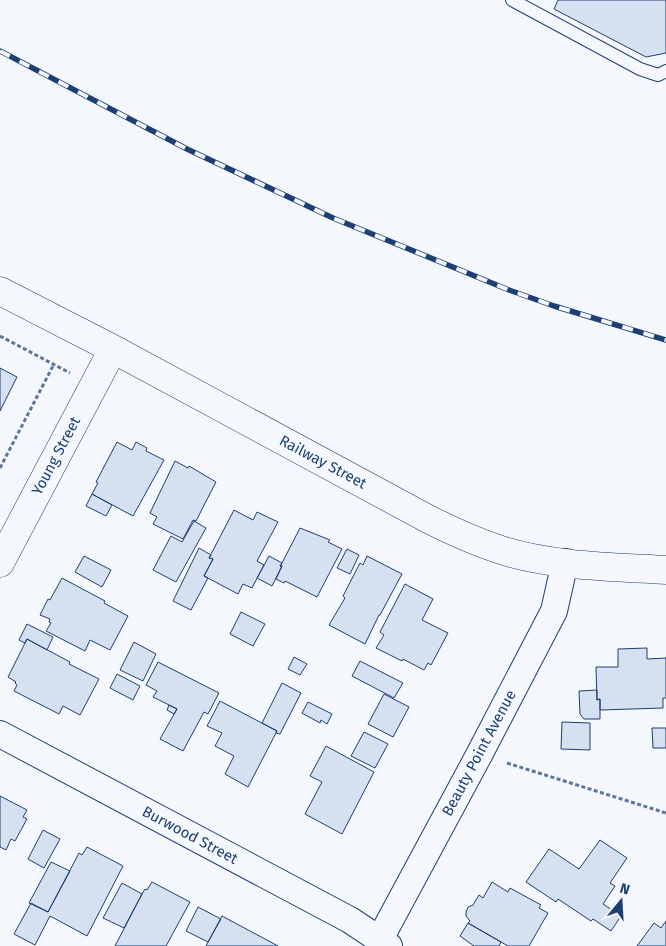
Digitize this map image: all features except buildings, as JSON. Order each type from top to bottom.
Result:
[{"type":"street","name":"Railway Street","points":[[0,291],[113,349],[465,537],[499,550],[530,558],[666,570]]},
{"type":"street","name":"Young Street","points":[[0,563],[113,349]]},
{"type":"street","name":"Beauty Point Avenue","points":[[384,942],[554,611],[565,562]]},
{"type":"street","name":"Burwood Street","points":[[0,734],[342,916],[384,942]]},
{"type":"lane","points":[[512,0],[640,69],[658,74],[666,72]]},
{"type":"path","points":[[0,336],[94,386]]},
{"type":"path","points":[[0,468],[54,364]]},
{"type":"path","points":[[480,754],[666,813]]},
{"type":"railway","points":[[0,51],[187,149],[333,218],[509,290],[554,306],[666,340]]}]
